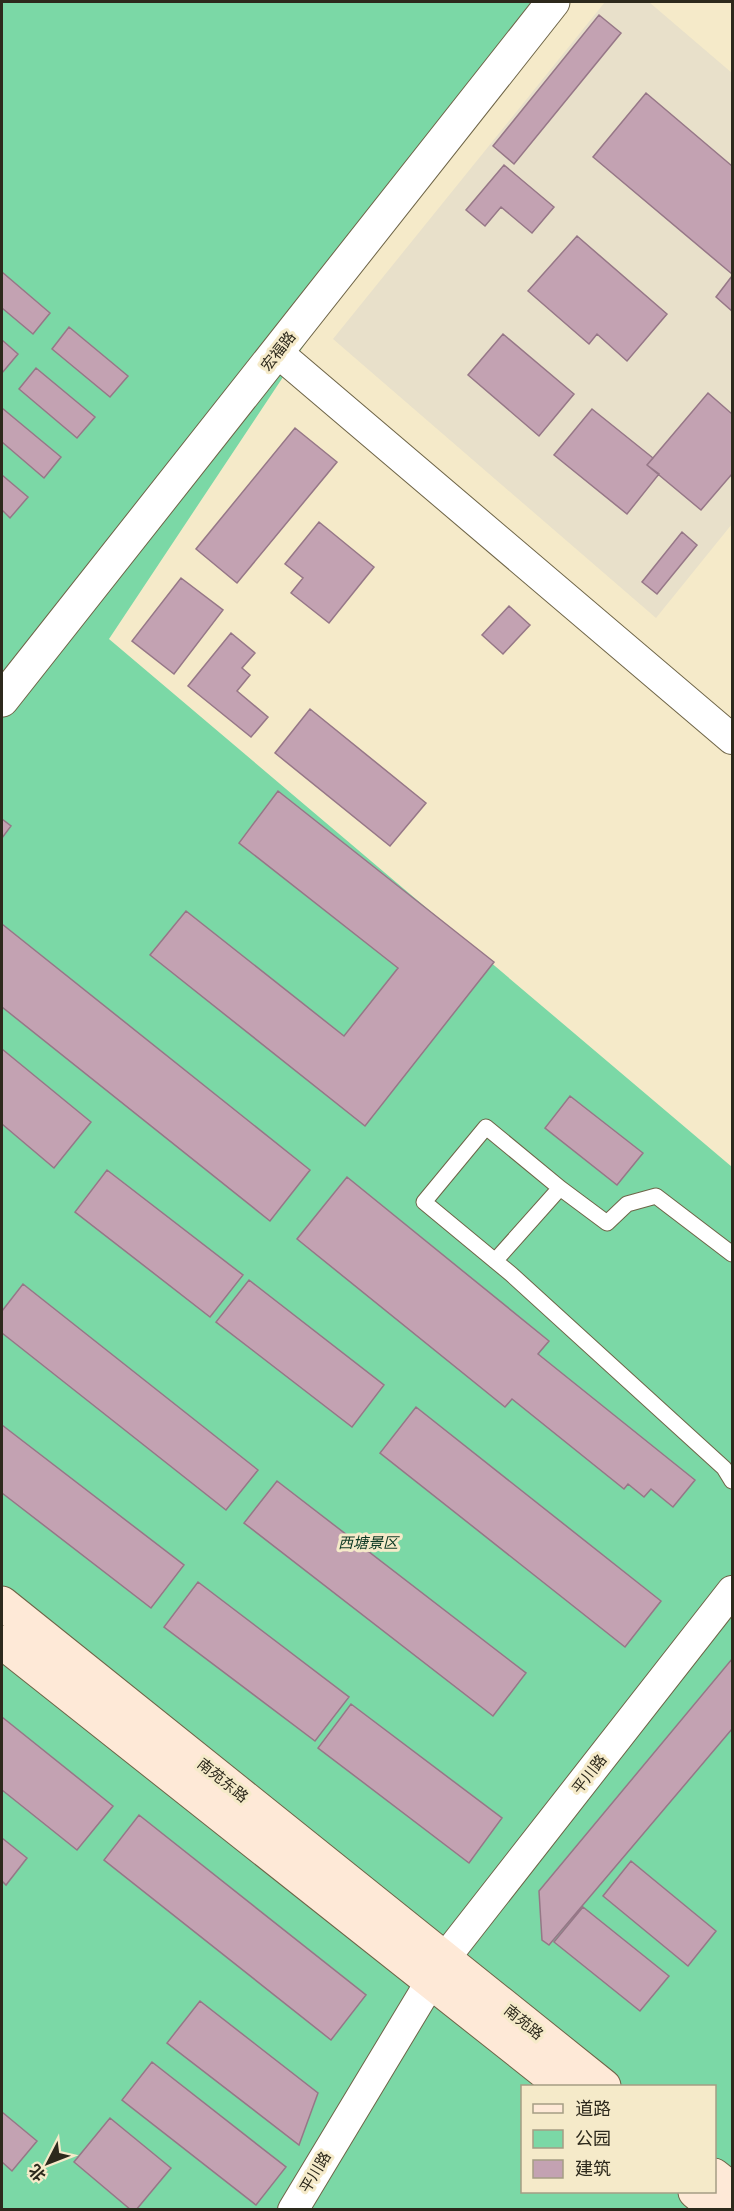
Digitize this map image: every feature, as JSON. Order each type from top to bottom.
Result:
[{"type":"main road","name":"南苑东路","points":[[2,1603],[436,1969]]},
{"type":"main road","name":"南苑东路","points":[[2,1642],[436,1969]]},
{"type":"main road","name":"南苑路","points":[[436,1969],[561,2085]]},
{"type":"main road","name":"南苑路","points":[[436,1969],[603,2085]]},
{"type":"main road","points":[[716,2177],[732,2189]]},
{"type":"main road","points":[[695,2193],[717,2210]]},
{"type":"street","name":"宏福路","points":[[2,700],[553,2]]},
{"type":"street","points":[[277,352],[732,739]]},
{"type":"street","name":"平川路","points":[[293,2210],[436,1969],[732,1591]]},
{"type":"lane","points":[[732,1254],[656,1196],[627,1204],[607,1223],[560,1188],[486,1126],[424,1202],[495,1261],[724,1468],[732,1482]]},
{"type":"lane","points":[[495,1261],[560,1188]]},
{"type":"shaded area","points":[[605,2],[649,2],[732,73],[732,524],[656,618],[333,339]]},
{"type":"green space","name":"西塘景区","points":[[2,2],[532,2],[109,639],[732,1167],[732,2209],[2,2210]]},
{"type":"building","points":[[599,15],[621,33],[514,164],[493,146]]},
{"type":"building","points":[[646,93],[732,166],[732,274],[593,157]]},
{"type":"building","points":[[504,165],[554,207],[532,233],[501,207],[485,226],[466,210]]},
{"type":"building","points":[[577,236],[667,314],[627,361],[597,334],[589,344],[528,291]]},
{"type":"building","points":[[2,272],[50,313],[33,334],[2,308]]},
{"type":"building","points":[[732,276],[732,311],[716,297]]},
{"type":"building","points":[[69,327],[128,376],[110,397],[52,349]]},
{"type":"building","points":[[503,334],[574,394],[539,436],[468,375]]},
{"type":"building","points":[[2,340],[18,354],[2,373]]},
{"type":"building","points":[[36,368],[95,417],[77,438],[19,389]]},
{"type":"building","points":[[708,393],[732,414],[732,474],[701,510],[647,465]]},
{"type":"building","points":[[2,408],[61,457],[44,478],[2,442]]},
{"type":"building","points":[[592,409],[653,458],[647,465],[659,474],[627,514],[554,455]]},
{"type":"building","points":[[295,428],[337,462],[237,583],[196,549]]},
{"type":"building","points":[[2,475],[28,497],[10,518],[2,510]]},
{"type":"building","points":[[319,522],[374,567],[329,623],[291,593],[303,578],[285,564]]},
{"type":"building","points":[[682,532],[697,545],[657,594],[642,582]]},
{"type":"building","points":[[181,578],[223,610],[174,674],[132,641]]},
{"type":"building","points":[[509,606],[530,625],[503,654],[482,635]]},
{"type":"building","points":[[231,633],[255,653],[242,668],[250,675],[237,691],[268,717],[251,737],[188,686]]},
{"type":"building","points":[[310,709],[426,803],[390,846],[275,753]]},
{"type":"building","points":[[278,791],[494,962],[365,1126],[150,955],[186,911],[344,1036],[398,968],[239,843]]},
{"type":"building","points":[[2,819],[11,826],[2,838]]},
{"type":"building","points":[[2,924],[310,1170],[270,1221],[2,1007]]},
{"type":"building","points":[[2,1049],[91,1122],[54,1168],[2,1124]]},
{"type":"building","points":[[570,1096],[643,1153],[617,1185],[545,1128]]},
{"type":"building","points":[[107,1170],[243,1275],[210,1317],[75,1212]]},
{"type":"building","points":[[347,1177],[549,1341],[538,1354],[695,1480],[673,1507],[651,1489],[644,1497],[628,1484],[624,1489],[512,1399],[505,1407],[297,1239]]},
{"type":"building","points":[[249,1280],[384,1385],[352,1427],[216,1322]]},
{"type":"building","points":[[23,1284],[258,1470],[226,1510],[2,1333],[2,1311]]},
{"type":"building","points":[[416,1407],[661,1601],[625,1647],[380,1453]]},
{"type":"building","points":[[2,1425],[184,1565],[151,1608],[2,1493]]},
{"type":"building","points":[[277,1481],[526,1673],[493,1716],[244,1523]]},
{"type":"building","points":[[198,1582],[349,1697],[315,1741],[164,1627]]},
{"type":"building","points":[[732,1659],[732,1729],[549,1945],[542,1940],[539,1891]]},
{"type":"building","points":[[351,1704],[502,1818],[469,1863],[318,1748]]},
{"type":"building","points":[[2,1717],[113,1806],[77,1850],[2,1790]]},
{"type":"building","points":[[139,1815],[366,1995],[331,2040],[104,1860]]},
{"type":"building","points":[[2,1838],[27,1858],[6,1885],[2,1881]]},
{"type":"building","points":[[631,1861],[716,1931],[688,1966],[603,1896]]},
{"type":"building","points":[[583,1907],[669,1976],[640,2011],[554,1942]]},
{"type":"building","points":[[200,2001],[318,2093],[299,2145],[167,2043]]},
{"type":"building","points":[[152,2062],[286,2167],[256,2205],[122,2100]]},
{"type":"building","points":[[2,2112],[37,2141],[12,2171],[2,2162]]},
{"type":"building","points":[[110,2118],[171,2168],[136,2210],[131,2210],[74,2162]]}]
